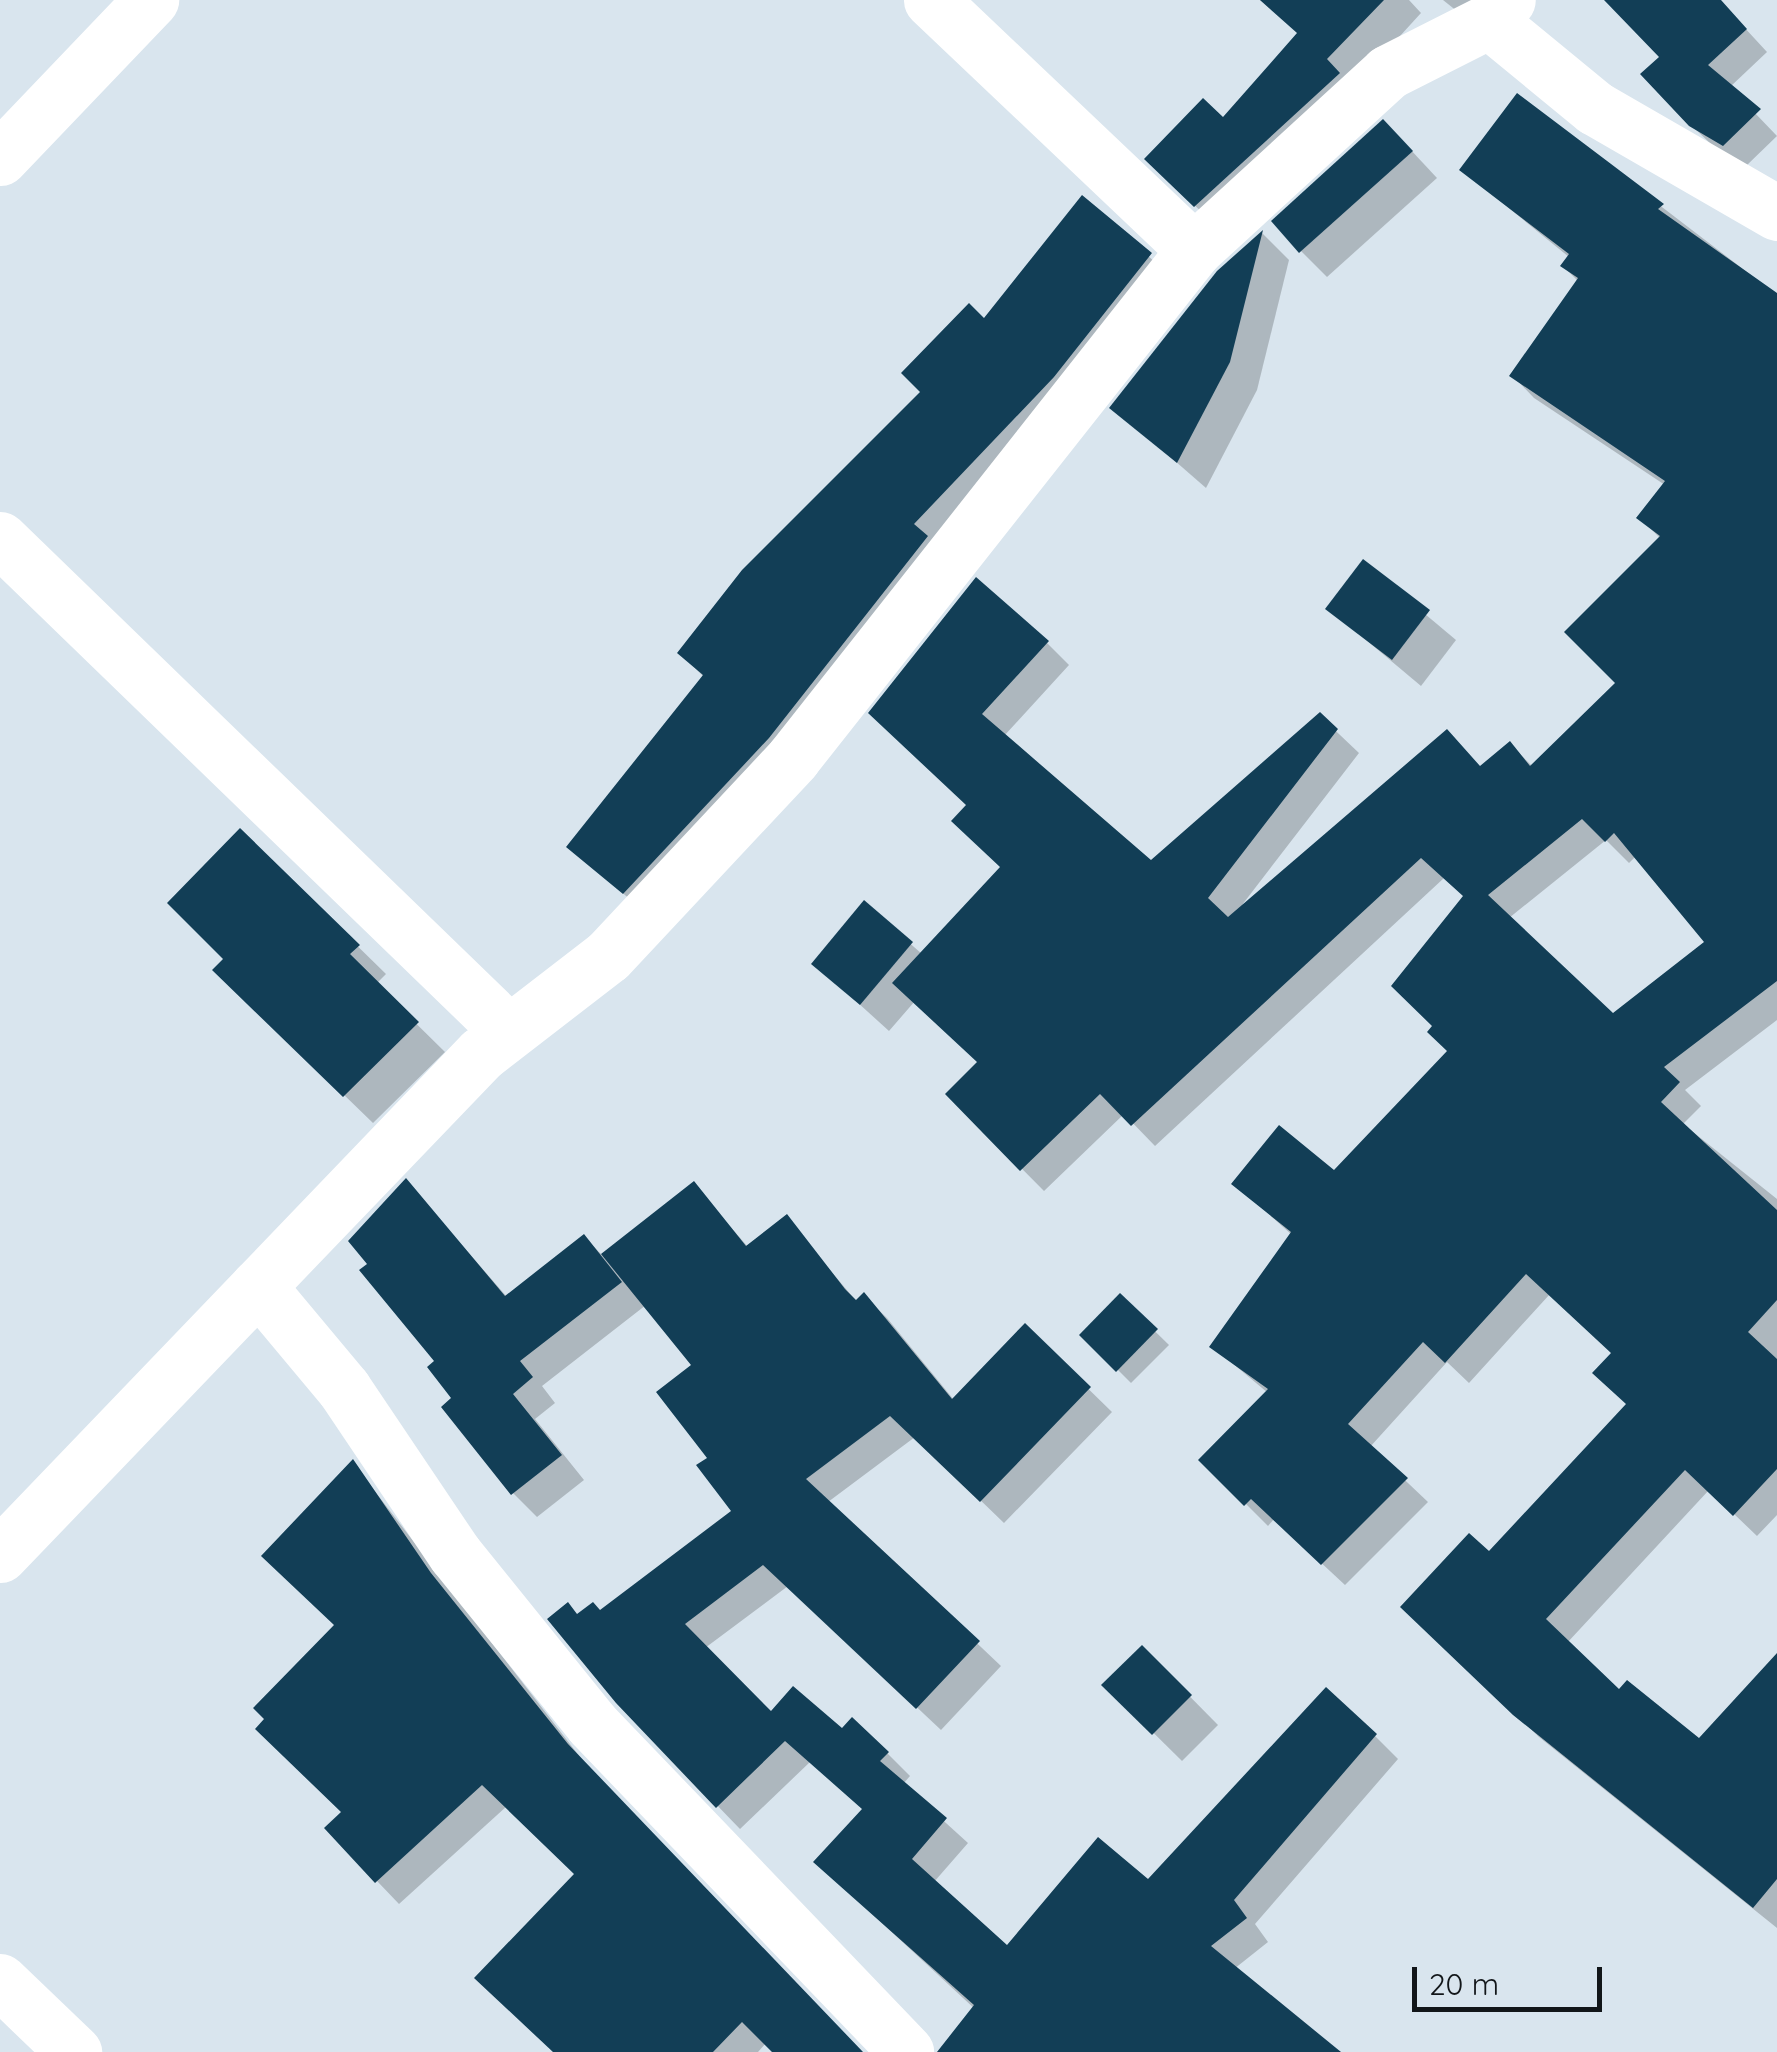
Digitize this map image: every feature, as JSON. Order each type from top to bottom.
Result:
[{"type":"street","points":[[0,158],[151,0]]},
{"type":"street","points":[[930,0],[1194,250]]},
{"type":"street","points":[[0,1555],[507,1030],[608,956],[793,758],[906,608],[1194,250],[1388,72],[1499,10],[1594,108],[1777,213]]},
{"type":"street","points":[[0,539],[507,1030]]},
{"type":"street","points":[[258,1286],[344,1389],[455,1554],[592,1724],[906,2052]]},
{"type":"street","points":[[0,1981],[74,2052]]},
{"type":"building","points":[[1260,0],[1384,0],[1327,59],[1340,73],[1194,207],[1144,159],[1203,98],[1223,117],[1297,33]]},
{"type":"building","points":[[1604,0],[1721,0],[1747,29],[1708,65],[1761,109],[1723,146],[1689,126],[1640,74],[1659,57]]},
{"type":"building","points":[[1517,93],[1664,204],[1658,209],[1777,293],[1777,981],[1664,1067],[1680,1082],[1661,1102],[1777,1210],[1777,1300],[1748,1332],[1777,1359],[1777,1469],[1733,1516],[1685,1470],[1546,1619],[1619,1689],[1627,1680],[1699,1738],[1777,1653],[1777,1879],[1753,1908],[1513,1715],[1400,1607],[1469,1533],[1489,1551],[1626,1404],[1592,1373],[1611,1353],[1526,1274],[1445,1363],[1423,1342],[1348,1424],[1408,1478],[1321,1565],[1251,1499],[1244,1506],[1198,1460],[1268,1389],[1209,1347],[1291,1232],[1231,1184],[1279,1125],[1334,1170],[1447,1051],[1427,1032],[1432,1026],[1391,986],[1463,896],[1421,858],[1131,1126],[1100,1094],[1020,1171],[945,1094],[977,1062],[892,983],[1000,867],[951,821],[966,805],[868,713],[976,577],[1049,641],[982,714],[1151,860],[1320,712],[1338,729],[1208,898],[1228,917],[1447,729],[1480,766],[1510,741],[1530,766],[1615,683],[1564,632],[1660,536],[1636,518],[1665,481],[1509,376],[1578,278],[1560,266],[1569,254],[1459,170]],"holes":[[[1582,819],[1605,842],[1614,833],[1704,942],[1613,1013],[1488,895]]]},
{"type":"building","points":[[1383,119],[1413,151],[1299,253],[1271,221]]},
{"type":"building","points":[[1082,195],[1152,253],[1054,377],[914,524],[928,536],[769,738],[623,894],[566,847],[703,675],[677,653],[742,570],[920,392],[901,373],[969,303],[984,318]]},
{"type":"building","points":[[1263,230],[1230,362],[1177,463],[1109,408],[1217,271]]},
{"type":"building","points":[[1363,559],[1430,610],[1392,660],[1325,609]]},
{"type":"building","points":[[240,828],[360,945],[350,954],[419,1022],[343,1097],[212,970],[223,959],[167,903]]},
{"type":"building","points":[[864,900],[913,942],[860,1005],[811,964]]},
{"type":"building","points":[[406,1178],[505,1296],[584,1234],[622,1282],[520,1361],[533,1377],[513,1394],[562,1455],[511,1495],[441,1407],[451,1398],[427,1367],[434,1361],[359,1270],[367,1264],[348,1241]]},
{"type":"building","points":[[694,1181],[746,1246],[787,1214],[845,1289],[856,1300],[864,1292],[952,1399],[1025,1323],[1091,1387],[980,1502],[890,1416],[806,1479],[980,1641],[916,1709],[763,1565],[685,1624],[771,1711],[793,1686],[842,1728],[852,1717],[889,1752],[880,1761],[947,1818],[912,1859],[1007,1945],[1098,1837],[1148,1879],[1326,1687],[1377,1734],[1234,1900],[1247,1918],[1211,1946],[1341,2052],[937,2052],[974,2005],[813,1862],[862,1809],[785,1741],[716,1808],[616,1703],[547,1619],[568,1602],[577,1614],[593,1602],[600,1610],[731,1511],[696,1465],[707,1458],[656,1392],[691,1365],[601,1254]]},
{"type":"building","points":[[1120,1293],[1158,1329],[1116,1372],[1079,1335]]},
{"type":"building","points":[[353,1459],[431,1573],[568,1744],[863,2052],[772,2052],[742,2022],[713,2052],[553,2052],[474,1978],[574,1874],[482,1785],[375,1883],[324,1828],[341,1812],[255,1729],[264,1719],[253,1708],[334,1625],[261,1556]]},
{"type":"building","points":[[1142,1645],[1192,1695],[1152,1735],[1101,1685]]}]
